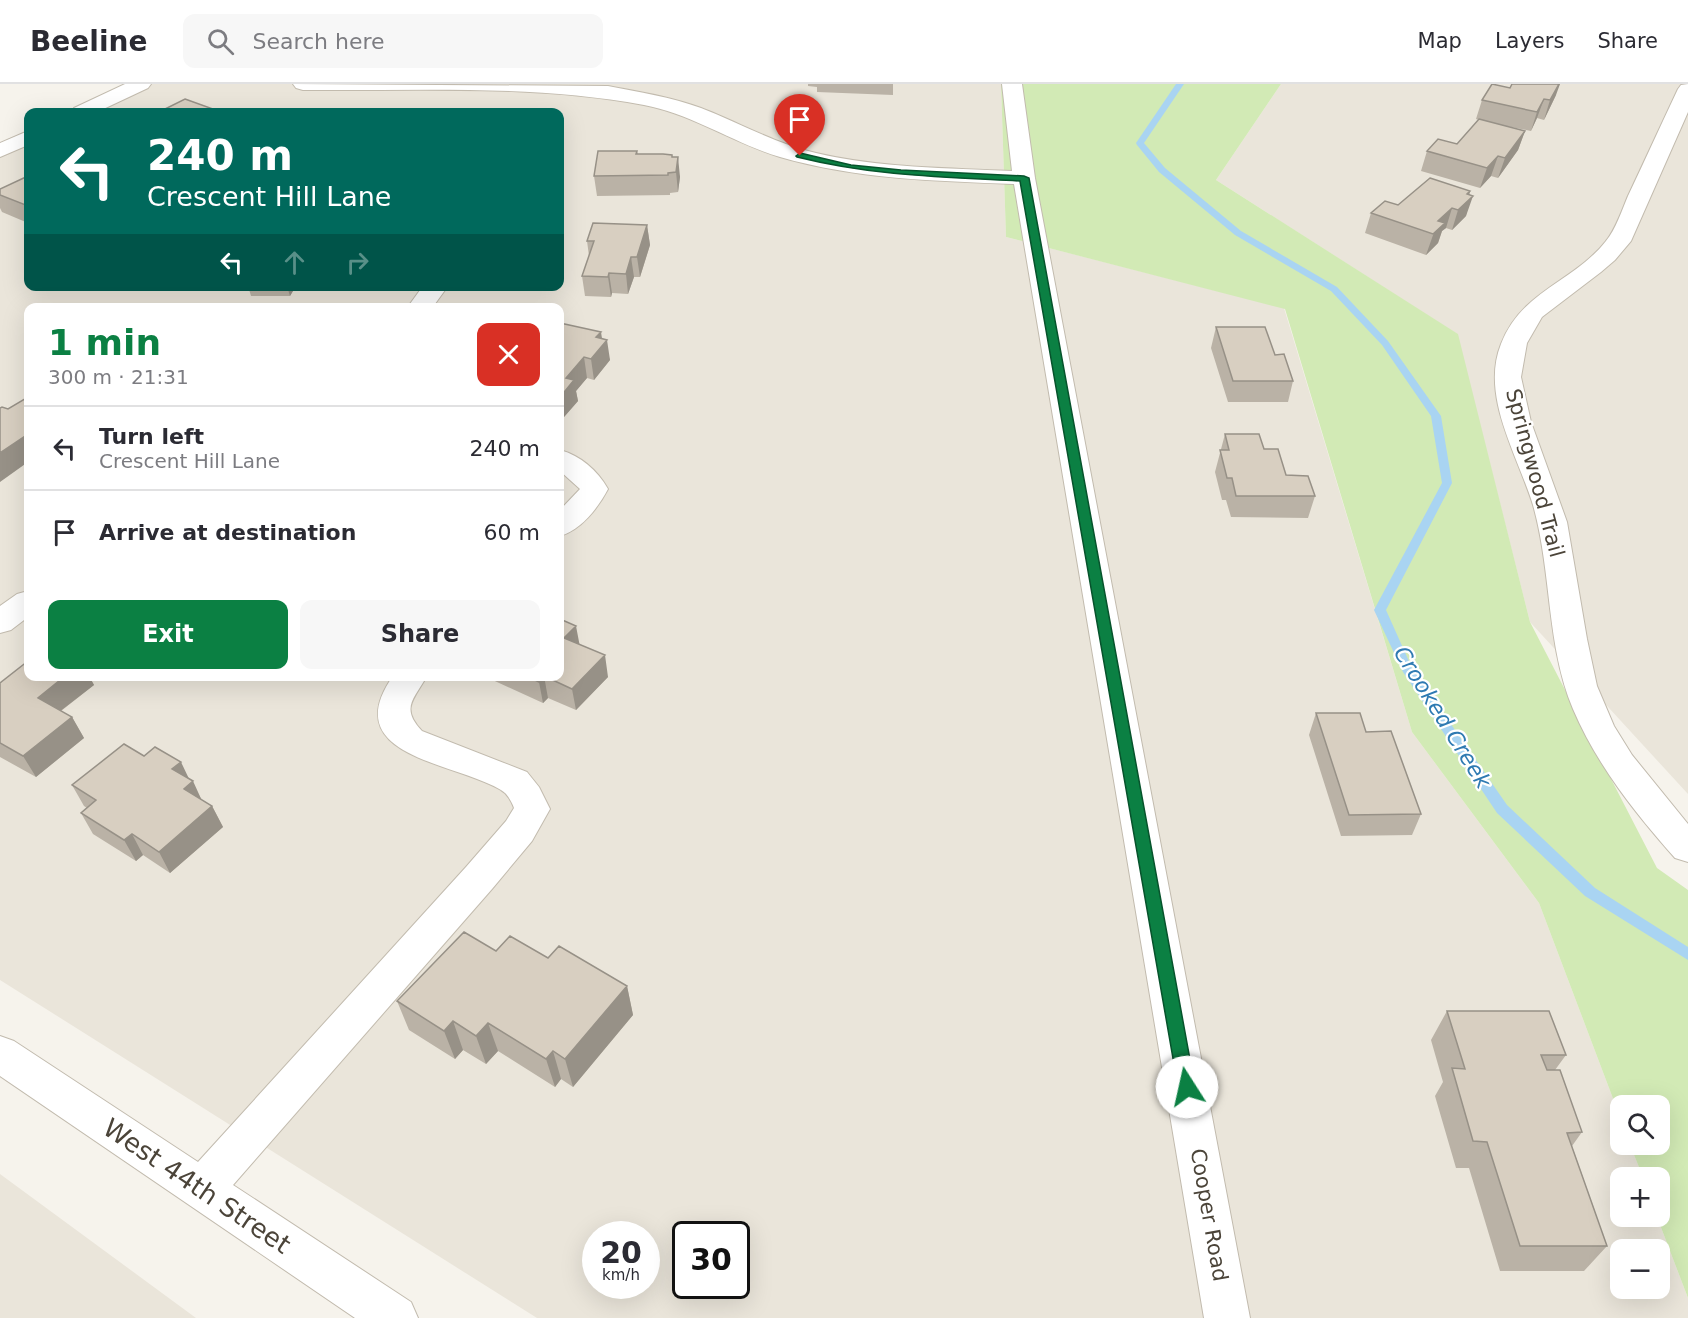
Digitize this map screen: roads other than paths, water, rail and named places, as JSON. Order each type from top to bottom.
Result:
[{"type":"street","points":[[90,108],[141,84]]},
{"type":"street","points":[[303,84],[523,95],[597,90],[651,100],[692,112],[784,151],[839,165],[901,173],[1024,178]]},
{"type":"street","name":"Cooper Road","points":[[1012,84],[1024,178],[1227,1318]]},
{"type":"street","name":"Springwood Trail","points":[[1688,89],[1619,241],[1592,270],[1548,297],[1530,315],[1513,344],[1508,369],[1513,404],[1552,520],[1572,654],[1586,700],[1612,754],[1644,799],[1688,848]]},
{"type":"street","points":[[0,150],[24,139]]},
{"type":"street","points":[[423,303],[432,291]]},
{"type":"street","points":[[564,461],[580,471],[594,489],[587,501],[564,522]]},
{"type":"street","points":[[0,622],[24,605]]},
{"type":"street","points":[[202,1189],[479,878],[519,831],[532,809],[527,797],[515,781],[410,740],[396,724],[393,710],[397,696],[408,681]]},
{"type":"street","name":"West 44th Street","points":[[0,1054],[395,1318]]},
{"type":"waterway","name":"Crooked Creek","points":[[1180,84],[1140,143],[1162,170],[1238,233],[1334,289],[1385,343],[1436,416],[1447,483],[1380,610],[1407,669],[1502,809],[1590,892],[1688,954]]}]
